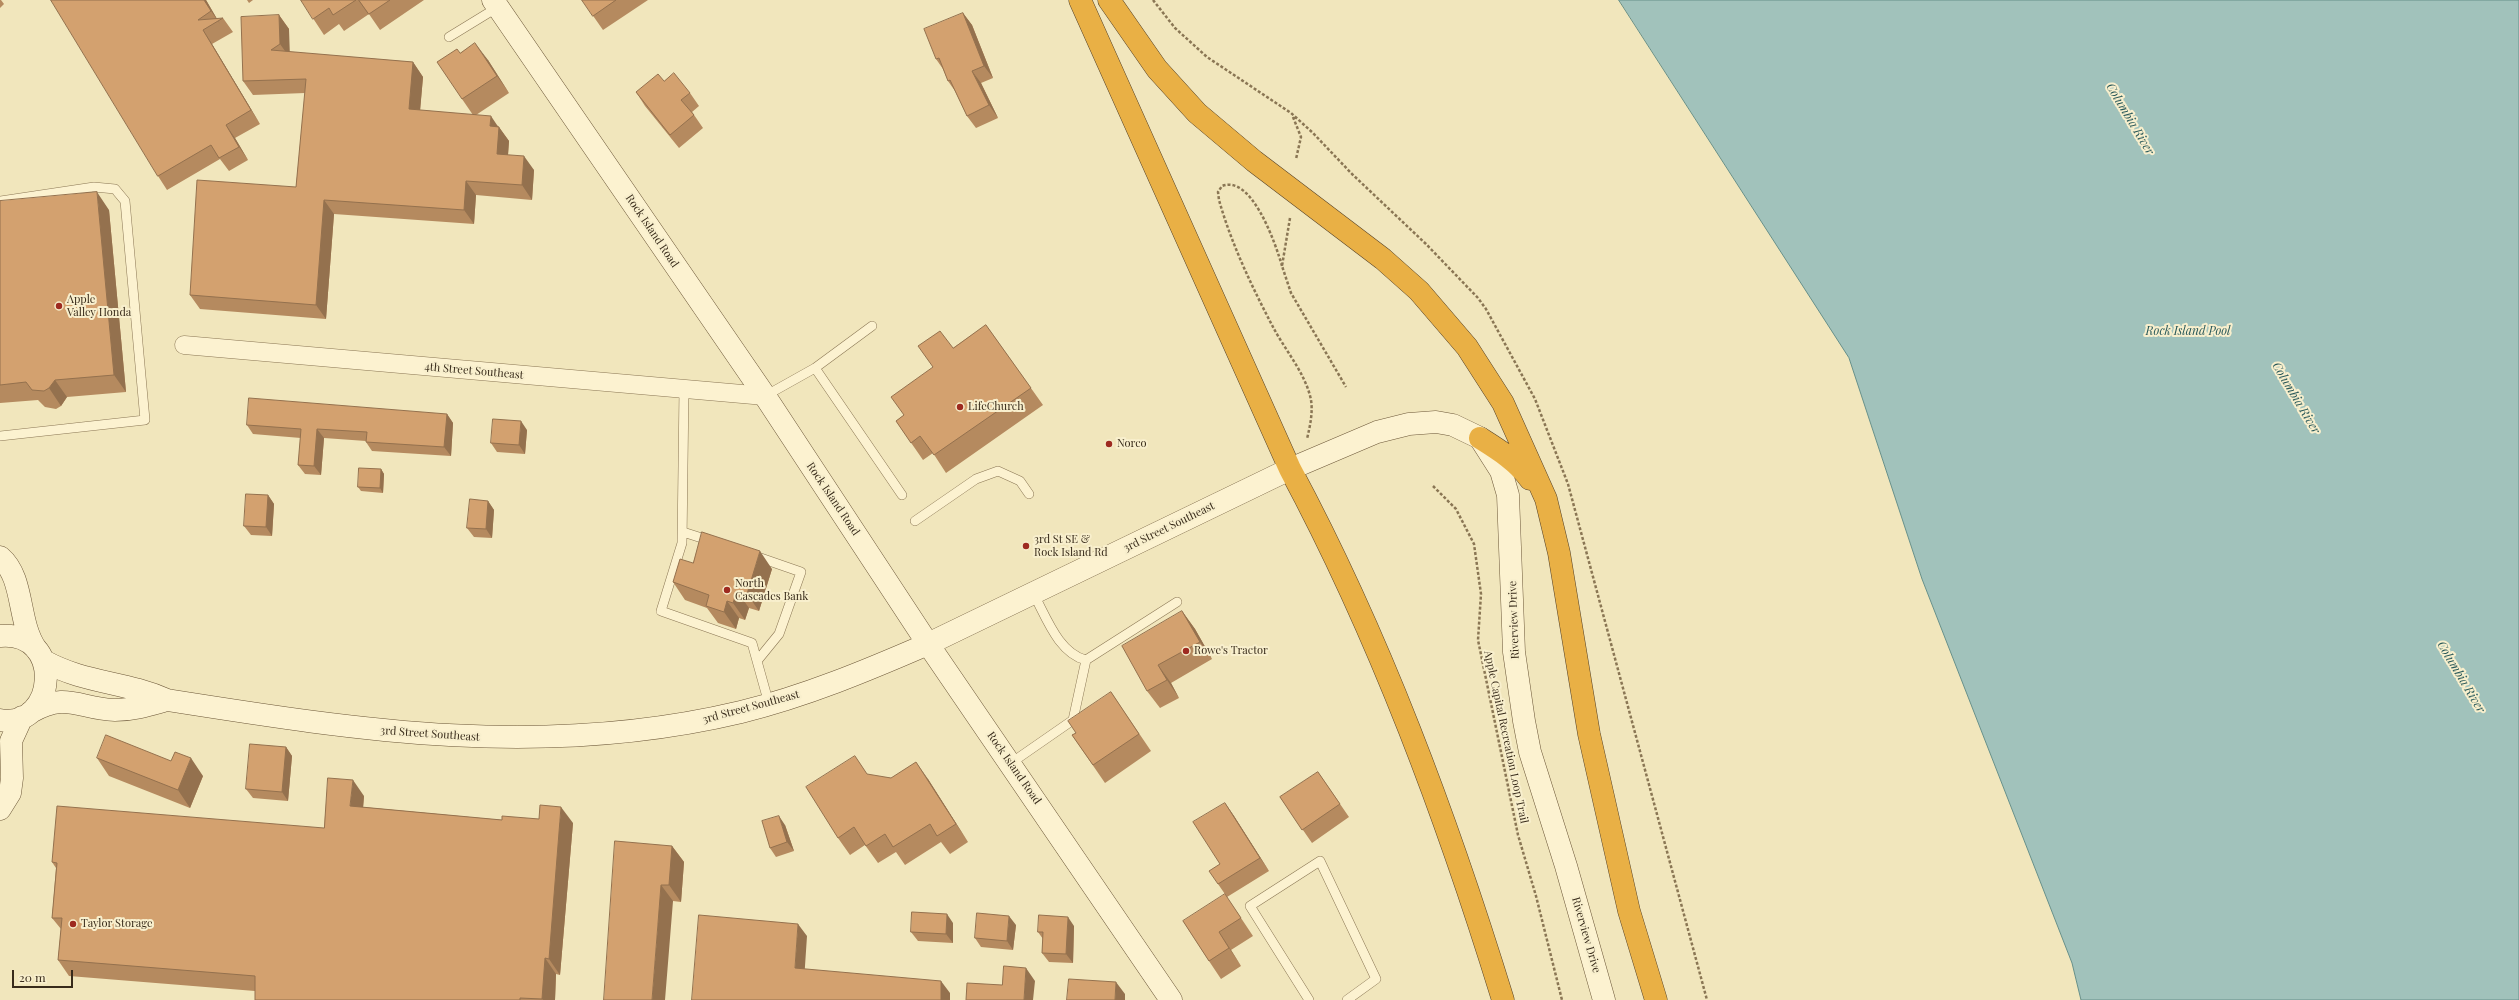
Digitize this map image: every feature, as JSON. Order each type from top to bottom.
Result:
[{"type":"highway","points":[[1080,0],[1290,469],[1325,534],[1408,724],[1475,909],[1503,1000]]},
{"type":"highway","points":[[1109,0],[1157,69],[1197,113],[1249,157],[1387,262],[1445,319],[1480,364],[1503,402],[1546,499],[1559,553],[1589,734],[1629,910],[1656,1000]]},
{"type":"highway","points":[[1480,438],[1521,467],[1546,499]]},
{"type":"street","name":"Rock Island Road","points":[[496,4],[764,396],[928,644],[1011,763],[1170,1000]]},
{"type":"street","name":"4th Street Southeast","points":[[184,345],[764,396]]},
{"type":"street","points":[[1290,469],[1378,432],[1409,424],[1436,422],[1454,425],[1480,438]]},
{"type":"street","name":"Riverview Drive","points":[[1480,438],[1501,471],[1508,494],[1514,652],[1524,721],[1604,1000]]},
{"type":"street","name":"3rd Street Southeast","points":[[0,636],[22,639],[40,656],[80,677],[146,690],[167,700],[362,729],[498,738],[575,737],[657,728],[705,720],[769,704],[830,684],[928,644],[1290,469]]},
{"type":"street","points":[[0,557],[6,562],[12,572],[20,599],[25,630],[40,656],[47,673],[46,688],[41,700],[26,714],[11,741],[12,778],[10,793],[0,809]]},
{"type":"street","name":"3rd Street Southeast","points":[[0,720],[26,714],[42,705],[58,701],[113,710],[134,709],[167,700]]},
{"type":"lane","points":[[449,37],[496,4]]},
{"type":"lane","points":[[0,201],[94,187],[115,188],[125,201],[145,420],[0,436]]},
{"type":"lane","points":[[764,396],[815,368],[872,326]]},
{"type":"lane","points":[[815,368],[902,495]]},
{"type":"lane","points":[[684,389],[682,542],[661,611],[752,643],[769,704]]},
{"type":"lane","points":[[915,521],[976,479],[998,471],[1020,481],[1029,494]]},
{"type":"lane","points":[[682,532],[720,544]]},
{"type":"lane","points":[[742,552],[801,572],[779,634],[757,661]]},
{"type":"lane","points":[[1033,593],[1057,636],[1074,657],[1086,660]]},
{"type":"lane","points":[[1011,763],[1074,720],[1086,660],[1177,602]]},
{"type":"lane","points":[[1309,1000],[1250,906],[1320,861],[1376,979],[1347,1000]]},
{"type":"path","points":[[1153,0],[1175,28],[1207,57],[1291,113],[1297,123],[1301,137],[1296,159]]},
{"type":"path","points":[[1290,469],[1306,444],[1311,419],[1311,400],[1304,380],[1273,326],[1238,252],[1219,200],[1218,192],[1222,186],[1232,184],[1238,186],[1262,213],[1277,249],[1291,293],[1346,387]]},
{"type":"path","points":[[1282,266],[1290,218]]},
{"type":"path","name":"Apple Capital Recreation Loop Trail","points":[[1433,486],[1456,509],[1474,544],[1481,594],[1478,640],[1518,835],[1536,896],[1562,1000]]},
{"type":"water","name":"Rock Island Pool","points":[[1619,0],[2519,0],[2519,1000],[2081,1000],[2072,963],[1922,579],[1849,358]]},
{"type":"building","points":[[51,0],[204,0],[211,11],[198,20],[223,18],[203,30],[251,110],[226,125],[239,147],[219,158],[211,145],[158,176]]},
{"type":"building","points":[[301,0],[356,0],[333,15],[329,8],[313,19]]},
{"type":"building","points":[[359,0],[390,0],[369,14]]},
{"type":"building","points":[[582,0],[616,0],[593,16]]},
{"type":"building","points":[[963,13],[984,66],[972,71],[989,105],[967,116],[950,80],[948,81],[939,58],[936,59],[924,29]]},
{"type":"building","points":[[279,15],[280,44],[271,50],[413,62],[409,109],[491,116],[490,126],[499,127],[497,154],[524,156],[522,185],[466,181],[464,210],[324,200],[316,305],[190,295],[197,180],[296,187],[306,79],[243,81],[241,17]]},
{"type":"building","points":[[475,43],[497,76],[462,99],[437,62],[457,49],[460,53]]},
{"type":"building","points":[[674,73],[690,93],[681,100],[694,115],[670,135],[636,92],[658,74],[664,81]]},
{"type":"building","name":"Apple Valley Honda","points":[[97,192],[114,375],[55,380],[49,388],[44,391],[32,390],[26,382],[0,385],[0,201]]},
{"type":"building","points":[[986,325],[1031,388],[934,455],[920,436],[911,443],[896,421],[904,415],[891,397],[933,367],[918,346],[940,331],[953,348]]},
{"type":"building","points":[[249,398],[447,414],[444,447],[366,442],[367,432],[317,429],[314,466],[298,465],[301,429],[247,425]]},
{"type":"building","points":[[493,419],[521,421],[519,445],[491,443]]},
{"type":"building","points":[[359,468],[381,469],[380,488],[358,487]]},
{"type":"building","points":[[246,494],[268,495],[266,527],[244,526]]},
{"type":"building","points":[[470,499],[488,501],[486,529],[467,528]]},
{"type":"building","points":[[702,532],[760,551],[747,594],[737,591],[733,603],[727,601],[724,612],[706,606],[709,595],[673,582],[680,559],[693,563]]},
{"type":"building","points":[[1182,611],[1200,642],[1158,665],[1167,680],[1147,691],[1122,646]]},
{"type":"building","points":[[1111,692],[1139,734],[1093,765],[1072,735],[1076,733],[1068,721]]},
{"type":"building","points":[[106,735],[171,761],[175,752],[191,758],[178,790],[97,758]]},
{"type":"building","points":[[250,744],[286,747],[282,792],[246,789]]},
{"type":"building","points":[[855,756],[867,774],[891,778],[916,762],[956,824],[937,836],[930,824],[893,847],[885,834],[866,846],[854,827],[838,838],[806,787]]},
{"type":"building","points":[[1318,772],[1340,804],[1302,830],[1280,797]]},
{"type":"building","points":[[328,778],[353,780],[350,806],[502,820],[502,816],[539,819],[540,805],[561,807],[549,959],[545,958],[542,999],[255,1000],[255,976],[58,960],[62,918],[52,918],[57,863],[52,862],[57,806],[324,828]]},
{"type":"building","points":[[1225,803],[1260,858],[1218,884],[1209,871],[1220,864],[1193,822]]},
{"type":"building","points":[[779,816],[787,842],[770,848],[762,821]]},
{"type":"building","points":[[615,841],[672,846],[669,885],[661,885],[652,1000],[604,1000]]},
{"type":"building","points":[[1225,894],[1241,918],[1219,932],[1229,948],[1209,961],[1183,921]]},
{"type":"building","points":[[912,912],[947,914],[946,934],[911,932]]},
{"type":"building","points":[[977,913],[1009,916],[1007,941],[975,938]]},
{"type":"building","points":[[699,915],[798,924],[795,968],[941,981],[941,1000],[692,1000]]},
{"type":"building","points":[[1039,915],[1068,917],[1066,954],[1042,953],[1043,932],[1038,932]]},
{"type":"building","points":[[1004,966],[1026,968],[1024,1000],[966,1000],[967,983],[1002,985]]},
{"type":"building","points":[[1069,979],[1116,982],[1115,1000],[1067,1000]]},
{"type":"place","name":"Apple Valley Honda","points":[[59,306]]},
{"type":"place","name":"LifeChurch","points":[[960,407]]},
{"type":"place","name":"Norco","points":[[1109,444]]},
{"type":"place","name":"3rd St SE & Rock Island Rd","points":[[1026,546]]},
{"type":"place","name":"North Cascades Bank","points":[[727,590]]},
{"type":"place","name":"Rowe's Tractor","points":[[1186,651]]},
{"type":"place","name":"Taylor Storage","points":[[73,924]]},
{"type":"water label","name":"Columbia River","points":[[2130,119]]},
{"type":"water label","name":"Columbia River","points":[[2296,398]]},
{"type":"water label","name":"Columbia River","points":[[2461,677]]}]
